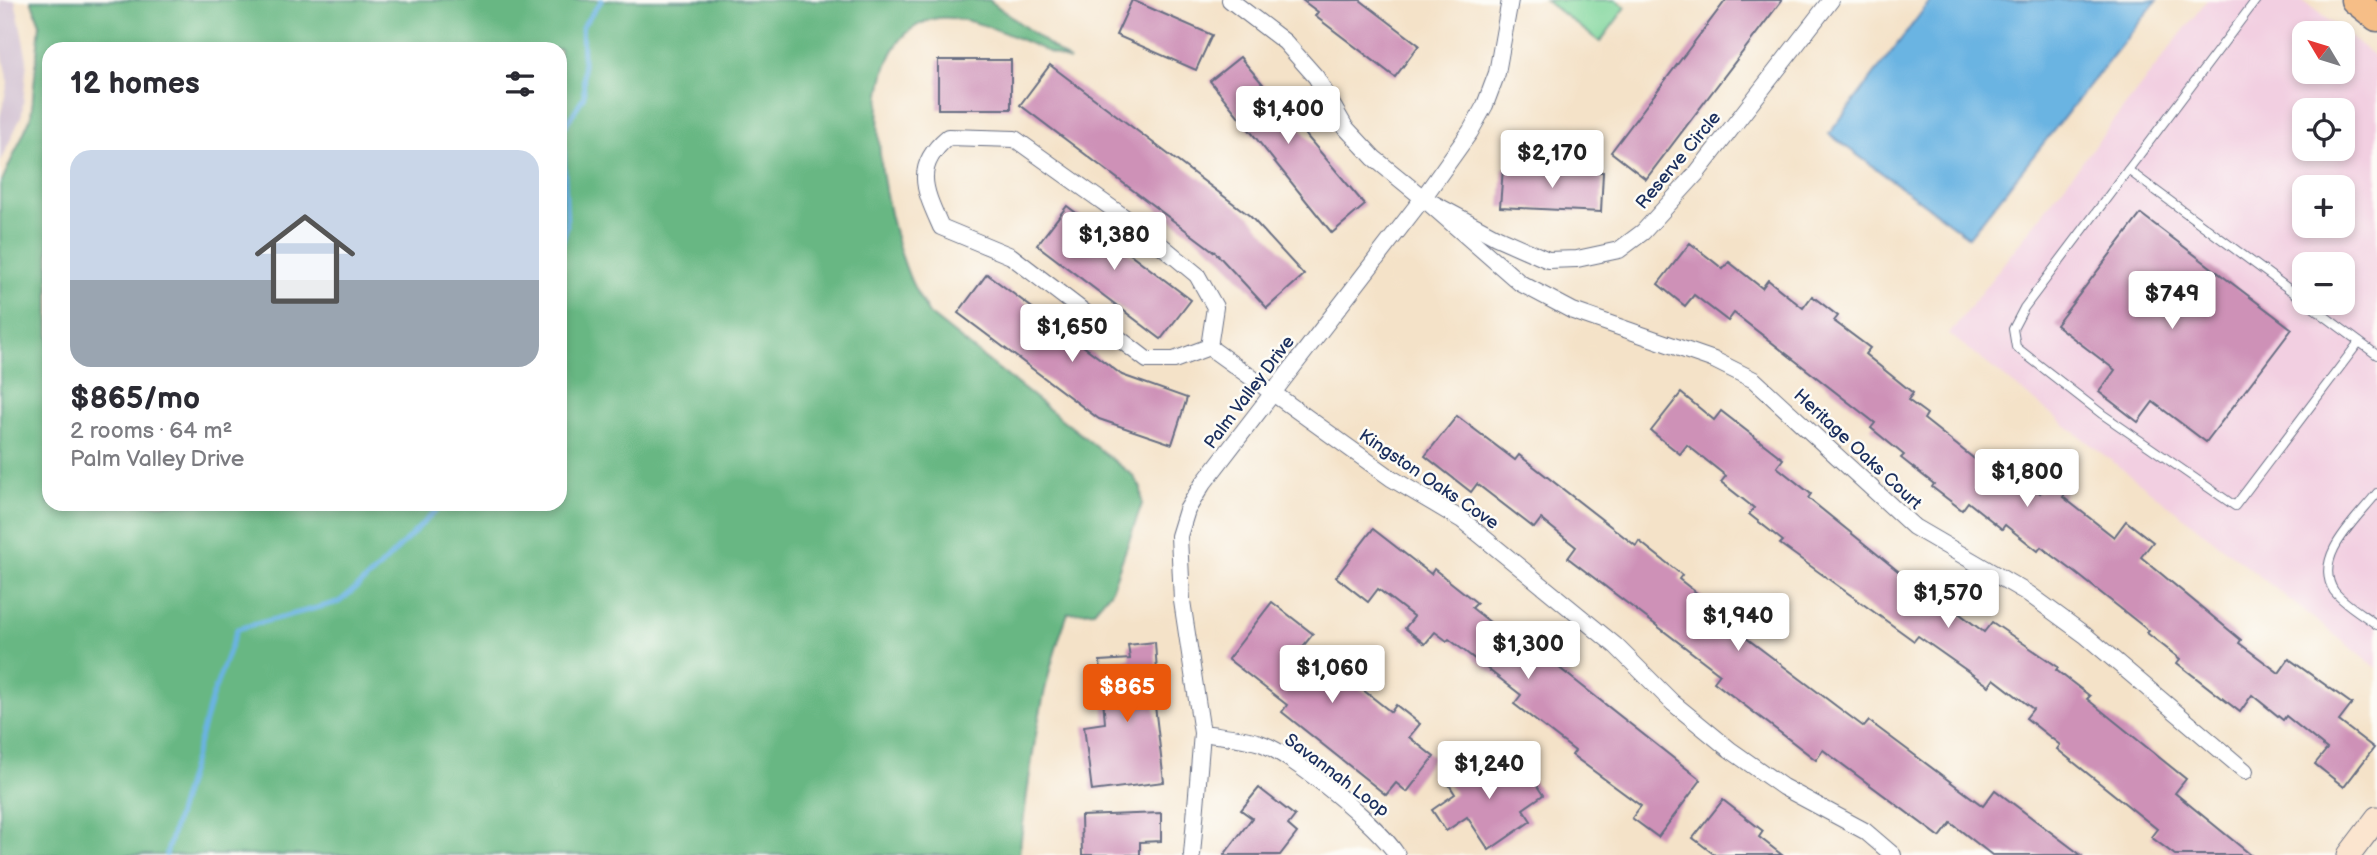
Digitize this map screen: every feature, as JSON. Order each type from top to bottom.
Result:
[{"type":"main road","points":[[2354,0],[2377,18]]},
{"type":"street","name":"Reserve Circle","points":[[1230,0],[1285,42],[1316,76],[1345,127],[1374,158],[1423,198],[1496,237],[1548,260],[1577,259],[1619,250],[1643,232],[1696,174],[1831,0]]},
{"type":"street","name":"Palm Valley Drive","points":[[1192,855],[1202,733],[1182,601],[1179,536],[1187,510],[1202,485],[1455,155],[1485,105],[1497,73],[1510,0]]},
{"type":"street","points":[[948,137],[1015,139],[1061,169],[1197,275],[1215,307],[1209,347],[1174,360],[1147,360],[1011,256],[941,227],[925,192],[925,168],[934,149],[948,137]]},
{"type":"street","name":"Heritage Oaks Court","points":[[1423,198],[1520,283],[1573,311],[1714,360],[1754,380],[1914,527],[2029,594],[2085,635],[2245,771]]},
{"type":"street","name":"Kingston Oaks Cove","points":[[1209,347],[1391,478],[1462,520],[1616,646],[1673,703],[1729,749],[1783,786],[1865,831],[1893,855]]},
{"type":"street","name":"Savannah Loop","points":[[1202,733],[1262,743],[1303,769],[1382,833],[1397,855]]},
{"type":"street","points":[[2349,855],[2377,818]]},
{"type":"lane","points":[[2256,0],[2024,307],[2013,329],[2016,347],[2102,414],[2235,506],[2360,342]]},
{"type":"lane","points":[[2128,170],[2292,292]]},
{"type":"lane","points":[[2324,315],[2377,355]]},
{"type":"lane","points":[[2377,493],[2330,556],[2326,575],[2336,593],[2377,625]]},
{"type":"shaded area","points":[[0,0],[15,0],[27,60],[22,114],[0,163],[0,117],[8,83],[0,41]]},
{"type":"shaded area","points":[[2207,0],[2302,0],[2329,21],[2292,21],[2292,84],[2356,84],[2356,42],[2377,58],[2377,668],[1949,334]]},
{"type":"green space","points":[[31,0],[989,0],[1070,61],[983,25],[964,20],[933,19],[905,34],[888,61],[880,95],[879,134],[883,175],[899,249],[909,276],[929,314],[1132,475],[1141,488],[1142,504],[1111,591],[1094,611],[1068,613],[1042,702],[1019,855],[0,855],[0,185],[31,117],[40,24]]},
{"type":"green space","points":[[1545,0],[1616,0],[1626,7],[1600,42]]},
{"type":"water","points":[[1931,0],[2157,0],[1969,237],[1829,134]]},
{"type":"building","points":[[1132,0],[1212,35],[1196,70],[1116,35]]},
{"type":"building","points":[[1302,0],[1360,0],[1419,45],[1395,77],[1315,16],[1318,12]]},
{"type":"building","points":[[1726,0],[1782,0],[1646,179],[1611,152]]},
{"type":"building","points":[[1240,57],[1365,205],[1332,233],[1210,81]]},
{"type":"building","points":[[938,60],[1011,60],[1011,109],[938,109]]},
{"type":"building","points":[[1050,65],[1250,216],[1304,275],[1267,308],[1216,253],[1020,105]]},
{"type":"building","points":[[1503,168],[1603,172],[1601,212],[1500,207]]},
{"type":"building","points":[[1067,206],[1191,300],[1161,339],[1037,245]]},
{"type":"building","points":[[2141,214],[2292,329],[2206,442],[2153,402],[2138,422],[2099,392],[2115,370],[2056,325]]},
{"type":"building","points":[[1690,243],[1723,269],[1729,262],[1762,288],[1768,280],[1803,308],[1812,296],[1838,316],[1834,321],[1870,348],[1865,354],[1913,393],[1908,400],[1927,414],[1924,419],[1996,476],[2004,465],[2040,493],[2049,481],[2065,494],[2063,497],[2114,537],[2126,521],[2153,542],[2141,557],[2241,640],[2239,643],[2279,673],[2289,659],[2352,704],[2339,721],[2374,748],[2344,787],[2315,764],[2327,749],[2286,716],[2283,720],[2252,695],[2240,712],[2177,663],[2180,659],[2147,633],[2149,631],[2041,547],[2038,551],[2005,525],[2002,529],[1968,502],[1962,510],[1932,487],[1934,484],[1901,458],[1904,455],[1871,428],[1875,423],[1734,313],[1728,321],[1694,295],[1685,306],[1658,284]]},
{"type":"building","points":[[987,274],[1122,375],[1187,398],[1172,444],[1099,419],[958,313]]},
{"type":"building","points":[[1681,393],[1714,420],[1721,411],[1783,459],[1777,467],[1811,494],[1808,498],[1914,584],[1916,581],[1984,632],[1992,622],[2058,667],[2056,670],[2090,696],[2087,699],[2186,779],[2175,793],[2251,855],[2175,855],[2151,837],[2157,829],[2057,749],[2060,745],[2026,718],[2033,709],[1994,679],[1989,686],[1918,636],[1914,641],[1780,544],[1783,541],[1749,514],[1754,508],[1721,482],[1726,476],[1687,445],[1680,454],[1651,431]]},
{"type":"building","points":[[1457,416],[1515,460],[1519,455],[1636,546],[1639,541],[1682,575],[1679,579],[1736,624],[1733,628],[1864,727],[1869,721],[1983,806],[1995,790],[2081,855],[1992,855],[1951,823],[1940,837],[1823,750],[1816,760],[1714,682],[1720,674],[1568,558],[1576,547],[1541,519],[1534,528],[1477,484],[1471,492],[1425,456]]},
{"type":"building","points":[[1373,529],[1431,574],[1434,569],[1477,603],[1472,608],[1544,665],[1548,659],[1701,780],[1658,837],[1632,818],[1641,806],[1572,755],[1575,751],[1514,704],[1521,695],[1449,639],[1447,641],[1435,632],[1425,644],[1405,628],[1414,617],[1378,589],[1368,602],[1336,577]]},
{"type":"building","points":[[1272,602],[1313,634],[1296,655],[1321,675],[1330,664],[1391,712],[1396,705],[1420,724],[1409,737],[1434,757],[1407,792],[1396,783],[1386,795],[1282,712],[1287,705],[1228,659]]},
{"type":"building","points":[[1155,642],[1157,672],[1151,672],[1164,782],[1092,791],[1084,726],[1105,723],[1100,661],[1130,659],[1128,645]]},
{"type":"building","points":[[1490,754],[1508,780],[1525,768],[1543,795],[1523,809],[1531,821],[1489,850],[1467,817],[1446,831],[1432,810],[1455,794],[1448,783]]},
{"type":"building","points":[[1259,788],[1295,816],[1288,825],[1297,833],[1280,855],[1224,855],[1252,818],[1241,810]]},
{"type":"building","points":[[1723,800],[1763,831],[1759,837],[1782,855],[1715,855],[1693,838]]},
{"type":"building","points":[[1161,813],[1161,841],[1140,842],[1140,855],[1082,855],[1081,816]]},
{"type":"waterway","points":[[567,124],[584,96],[582,27],[602,0]]},
{"type":"waterway","points":[[166,855],[212,697],[237,629],[339,602],[374,573],[435,511]]}]
